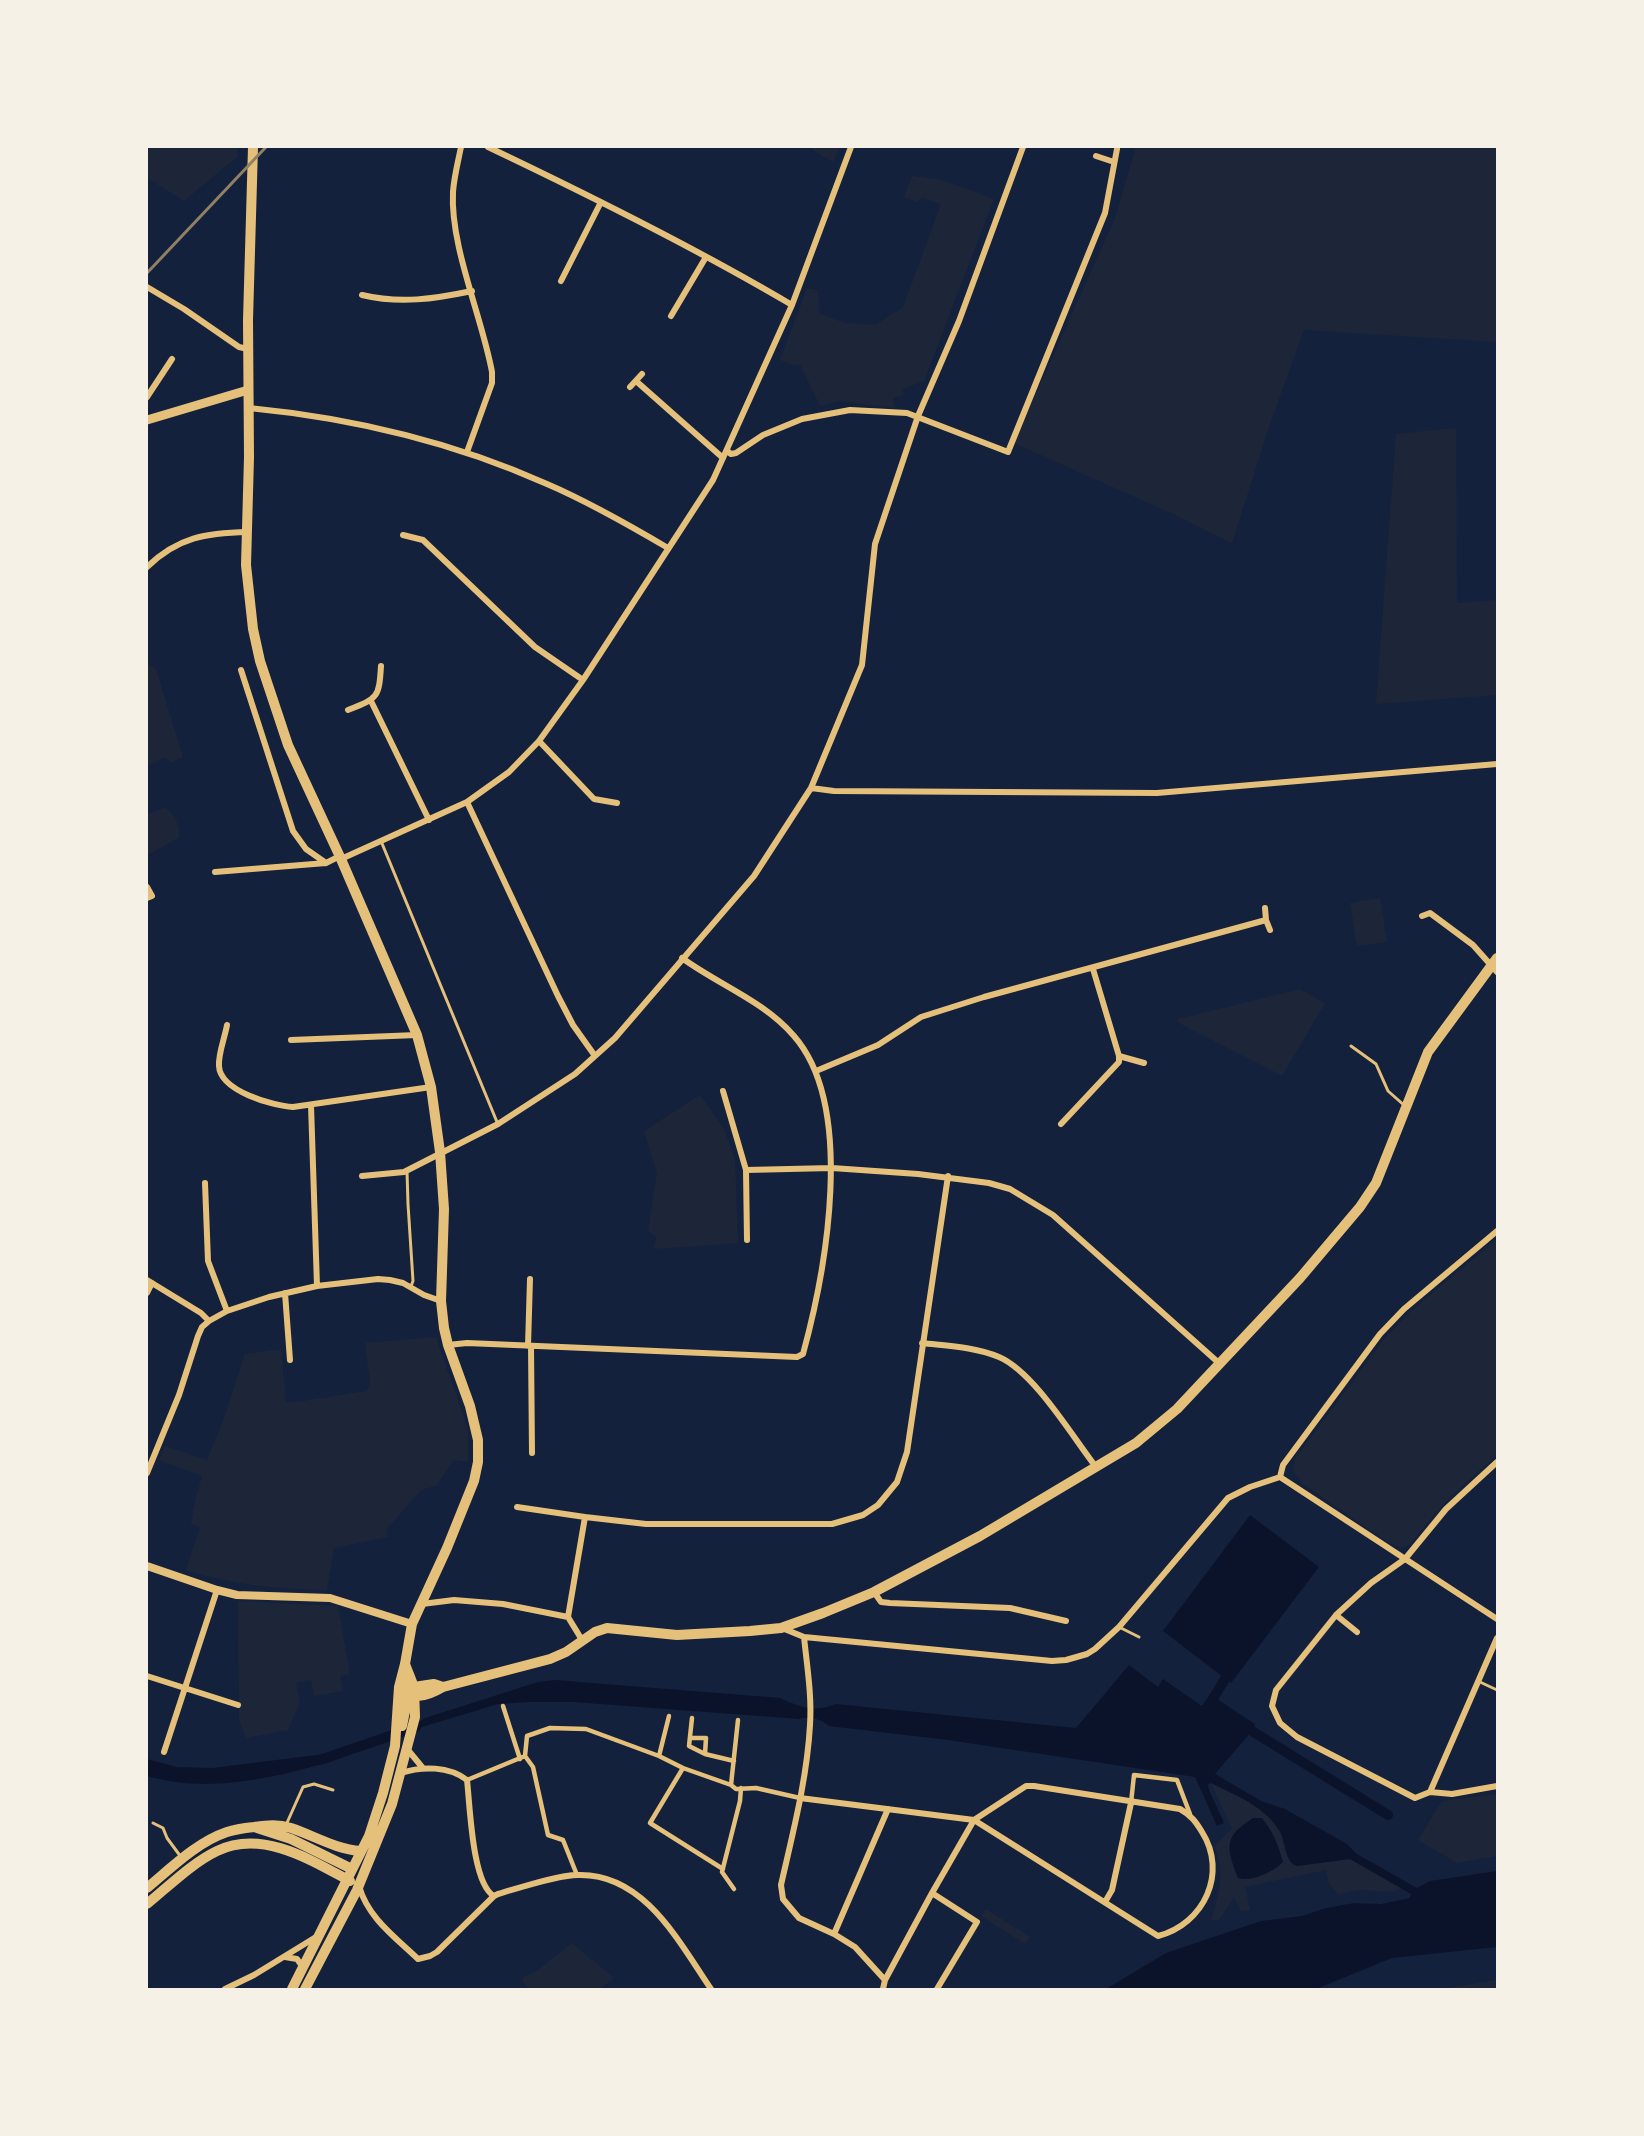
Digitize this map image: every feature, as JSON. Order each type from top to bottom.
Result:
[{"type":"main road","points":[[253,147],[246,565],[252,629],[288,745],[341,858],[417,1035],[431,1087],[440,1152],[444,1209],[441,1301],[448,1345],[470,1406],[478,1440],[478,1462],[474,1481],[447,1548],[412,1624],[397,1705],[400,1724]]},
{"type":"main road","points":[[147,420],[248,390]]},
{"type":"main road","points":[[401,1681],[415,1692],[430,1695],[443,1687],[550,1659],[566,1652],[595,1632],[607,1628],[677,1635],[781,1628],[874,1592],[980,1536],[1136,1443],[1177,1409],[1220,1364],[1300,1278],[1360,1206],[1376,1183],[1428,1052],[1495,965]]},
{"type":"main road","points":[[305,1989],[359,1886],[392,1804],[415,1717],[415,1692],[405,1664]]},
{"type":"main road","points":[[292,1989],[361,1851],[383,1793],[400,1724],[415,1692]]},
{"type":"main road","points":[[147,1888],[212,1838],[226,1832],[254,1827],[274,1824],[346,1850],[361,1851]]},
{"type":"main road","points":[[254,1827],[291,1839],[349,1874],[359,1886]]},
{"type":"main road","points":[[147,1904],[202,1860],[234,1844],[251,1842],[266,1844],[349,1874]]},
{"type":"street","points":[[461,147],[453,193],[454,218],[459,247],[492,372],[492,383],[466,452]]},
{"type":"street","points":[[488,147],[601,202],[792,305]]},
{"type":"street","points":[[215,872],[326,863],[341,858],[467,801],[509,772],[539,741],[583,680],[713,480],[792,305],[851,147]]},
{"type":"street","points":[[362,1176],[408,1171],[440,1152],[453,1149],[498,1124],[575,1074],[615,1038],[754,876],[812,788],[862,665],[875,544],[918,416],[959,321],[1023,147]]},
{"type":"street","points":[[727,451],[731,454],[736,453],[763,435],[802,419],[850,410],[907,413],[1008,452],[1105,213],[1117,149]]},
{"type":"street","points":[[1096,156],[1114,162]]},
{"type":"street","points":[[561,280],[601,202]]},
{"type":"street","points":[[671,316],[706,258]]},
{"type":"street","points":[[147,287],[239,347],[248,349]]},
{"type":"street","points":[[362,296],[389,301],[411,301],[472,291]]},
{"type":"street","points":[[147,397],[172,359]]},
{"type":"street","points":[[630,387],[642,374]]},
{"type":"street","points":[[636,381],[723,458]]},
{"type":"street","points":[[249,408],[372,426],[466,452],[547,483],[668,548]]},
{"type":"street","points":[[147,567],[173,546],[188,539],[205,534],[248,532]]},
{"type":"street","points":[[403,536],[423,540],[535,646],[583,680]]},
{"type":"street","points":[[348,710],[371,701],[377,694],[380,686],[381,666]]},
{"type":"street","points":[[241,670],[293,831],[306,849],[326,863]]},
{"type":"street","points":[[371,701],[429,820]]},
{"type":"street","points":[[539,741],[594,799],[617,803]]},
{"type":"street","points":[[812,788],[834,791],[1157,793],[1497,764]]},
{"type":"street","points":[[467,801],[558,996],[573,1025],[595,1056]]},
{"type":"street","points":[[147,887],[150,897]]},
{"type":"street","points":[[1265,908],[1270,930]]},
{"type":"street","points":[[1422,916],[1430,913],[1495,965]]},
{"type":"street","points":[[816,1071],[878,1045],[921,1017],[984,997],[1266,920]]},
{"type":"street","points":[[448,1345],[467,1343],[797,1357],[803,1354],[819,1288],[832,1168],[826,1103],[816,1071],[795,1036],[764,1008],[682,958]]},
{"type":"street","points":[[1061,1124],[1119,1062],[1093,969]]},
{"type":"street","points":[[227,1025],[219,1067],[227,1081],[253,1098],[278,1106],[311,1105],[431,1087]]},
{"type":"street","points":[[291,1040],[417,1035]]},
{"type":"street","points":[[1119,1056],[1144,1063]]},
{"type":"street","points":[[723,1091],[746,1170],[747,1240]]},
{"type":"street","points":[[311,1105],[316,1286]]},
{"type":"street","points":[[746,1170],[832,1168],[948,1176],[1010,1189],[1053,1215],[1220,1364]]},
{"type":"street","points":[[517,1507],[646,1524],[832,1524],[863,1515],[878,1505],[897,1482],[907,1452],[948,1176]]},
{"type":"street","points":[[205,1183],[208,1261],[226,1311]]},
{"type":"street","points":[[1280,1477],[1284,1464],[1380,1334],[1404,1309],[1497,1231]]},
{"type":"street","points":[[147,1473],[179,1395],[202,1327],[226,1311],[316,1286],[378,1279],[390,1280],[441,1301]]},
{"type":"street","points":[[530,1279],[532,1452]]},
{"type":"street","points":[[147,1293],[149,1282],[209,1321]]},
{"type":"street","points":[[285,1293],[290,1360]]},
{"type":"street","points":[[922,1343],[977,1350],[1001,1358],[1021,1371],[1034,1384],[1095,1467]]},
{"type":"street","points":[[532,1441],[540,1441]]},
{"type":"street","points":[[1497,1462],[1446,1509],[1405,1559],[1371,1583],[1336,1615],[1276,1690],[1272,1706],[1280,1723],[1297,1737],[1415,1798],[1430,1792],[1452,1794],[1497,1786]]},
{"type":"street","points":[[1280,1477],[1497,1619]]},
{"type":"street","points":[[781,1628],[804,1637],[1052,1661],[1087,1654],[1119,1627],[1228,1498],[1250,1487],[1280,1477]]},
{"type":"street","points":[[582,1640],[568,1617],[585,1516]]},
{"type":"street","points":[[147,1566],[237,1595],[330,1598],[412,1624]]},
{"type":"street","points":[[164,1752],[217,1590]]},
{"type":"street","points":[[874,1592],[881,1602],[1010,1608],[1065,1621]]},
{"type":"street","points":[[422,1604],[454,1600],[494,1603],[568,1617]]},
{"type":"street","points":[[1336,1615],[1357,1632]]},
{"type":"street","points":[[804,1637],[811,1699],[810,1726],[800,1798],[781,1885],[783,1899],[799,1918],[834,1934],[855,1947],[885,1980]]},
{"type":"street","points":[[1430,1792],[1497,1638]]},
{"type":"street","points":[[147,1676],[238,1705]]},
{"type":"street","points":[[503,1706],[522,1757],[533,1767],[548,1835],[562,1840],[577,1875]]},
{"type":"street","points":[[659,1755],[669,1716]]},
{"type":"street","points":[[692,1718],[689,1746],[705,1754],[734,1761]]},
{"type":"street","points":[[732,1785],[738,1720]]},
{"type":"street","points":[[522,1757],[527,1736],[550,1728],[586,1729],[659,1755],[683,1768],[732,1785],[736,1789],[756,1788],[800,1798],[974,1820],[1158,1936],[1171,1932],[1199,1909],[1207,1897],[1214,1862],[1208,1841],[1190,1814],[1177,1779],[1134,1775],[1131,1803],[1112,1890],[1105,1902]]},
{"type":"street","points":[[691,1738],[706,1738],[705,1754]]},
{"type":"street","points":[[408,1747],[422,1767]]},
{"type":"street","points":[[467,1780],[522,1757]]},
{"type":"street","points":[[401,1773],[422,1767],[460,1774],[467,1780],[476,1860],[483,1886],[488,1893],[494,1896]]},
{"type":"street","points":[[683,1768],[650,1823],[722,1870],[734,1888]]},
{"type":"street","points":[[883,1989],[885,1980],[974,1820],[1026,1786],[1034,1785],[1131,1803],[1180,1809],[1190,1814]]},
{"type":"street","points":[[722,1870],[740,1801],[741,1788]]},
{"type":"street","points":[[834,1934],[888,1809]]},
{"type":"street","points":[[359,1886],[363,1902],[384,1928],[418,1959],[437,1952],[494,1896],[577,1875],[610,1881],[636,1893],[667,1924],[711,1989]]},
{"type":"street","points":[[932,1893],[979,1919],[937,1989]]},
{"type":"street","points":[[225,1989],[254,1975],[321,1934]]},
{"type":"street","points":[[284,1957],[297,1959],[302,1963],[303,1970]]},
{"type":"lane","points":[[381,841],[498,1124]]},
{"type":"lane","points":[[1352,1046],[1376,1064],[1388,1091],[1406,1106]]},
{"type":"lane","points":[[408,1171],[413,1281],[410,1287]]},
{"type":"lane","points":[[1119,1627],[1139,1637]]},
{"type":"lane","points":[[1477,1681],[1497,1690]]},
{"type":"lane","points":[[285,1827],[303,1787],[314,1784],[333,1790]]},
{"type":"lane","points":[[153,1823],[163,1828],[167,1838],[183,1859]]},
{"type":"shaded area","points":[[147,147],[238,147],[237,157],[184,201],[147,178]]},
{"type":"shaded area","points":[[810,147],[840,147],[833,162]]},
{"type":"shaded area","points":[[1136,147],[1497,147],[1497,342],[1304,330],[1270,424],[1232,543],[1014,443],[1115,218]]},
{"type":"shaded area","points":[[912,176],[942,180],[994,199],[924,381],[902,389],[904,395],[893,398],[894,408],[841,401],[820,406],[800,365],[780,360],[807,288],[818,290],[819,313],[845,323],[875,325],[903,307],[941,204],[922,198],[917,202],[904,197]]},
{"type":"shaded area","points":[[1456,428],[1457,603],[1497,600],[1497,695],[1376,704],[1396,434]]},
{"type":"shaded area","points":[[147,663],[156,669],[183,757],[170,763],[164,758],[147,766]]},
{"type":"shaded area","points":[[163,808],[167,809],[176,820],[179,838],[147,855],[147,815]]},
{"type":"shaded area","points":[[1380,898],[1387,942],[1357,946],[1350,903]]},
{"type":"shaded area","points":[[1300,989],[1325,1003],[1282,1076],[1177,1022],[1178,1019]]},
{"type":"shaded area","points":[[700,1095],[724,1129],[735,1160],[738,1243],[654,1249],[656,1237],[648,1231],[657,1173],[644,1131]]},
{"type":"shaded area","points":[[1497,1239],[1497,1455],[1449,1498],[1409,1545],[1400,1548],[1389,1543],[1303,1484],[1293,1471],[1295,1459],[1384,1339],[1411,1311]]},
{"type":"shaded area","points":[[436,1337],[468,1429],[468,1462],[454,1460],[436,1486],[421,1490],[386,1530],[388,1537],[334,1548],[327,1590],[255,1585],[186,1570],[200,1527],[191,1524],[202,1476],[159,1460],[165,1446],[207,1460],[223,1421],[245,1354],[281,1349],[286,1402],[296,1402],[367,1391],[370,1382],[365,1343]]},
{"type":"shaded area","points":[[1250,1515],[1319,1567],[1231,1683],[1163,1631]]},
{"type":"shaded area","points":[[238,1601],[338,1606],[350,1674],[340,1676],[343,1691],[314,1696],[311,1680],[296,1683],[300,1703],[288,1730],[246,1738],[239,1720]]},
{"type":"shaded area","points":[[1129,1665],[1158,1687],[1163,1679],[1202,1706],[1211,1693],[1255,1724],[1252,1731],[1215,1774],[1261,1801],[1285,1809],[1347,1844],[1357,1854],[1417,1888],[1430,1881],[1497,1871],[1497,1947],[1392,1958],[1316,1989],[1106,1989],[1166,1953],[1261,1921],[1302,1916],[1326,1908],[1354,1903],[1381,1904],[1410,1898],[1411,1894],[1350,1859],[1297,1866],[1293,1864],[1287,1856],[1279,1830],[1265,1814],[1248,1802],[1211,1783],[1208,1784],[1209,1790],[1224,1823],[1217,1826],[1195,1777],[948,1740],[829,1726],[811,1718],[799,1719],[573,1702],[498,1704],[406,1730],[425,1718],[538,1682],[555,1680],[780,1698],[814,1708],[836,1704],[1076,1728]]},
{"type":"shaded area","points":[[333,1753],[333,1761],[241,1782],[194,1784],[147,1776],[147,1759],[177,1767],[212,1768]]},
{"type":"shaded area","points":[[1211,1783],[1249,1802],[1266,1814],[1279,1830],[1287,1856],[1293,1864],[1297,1866],[1350,1859],[1401,1888],[1393,1892],[1359,1890],[1338,1894],[1329,1884],[1326,1870],[1245,1887],[1250,1910],[1241,1911],[1234,1897],[1218,1921],[1211,1920],[1220,1883],[1220,1865],[1214,1846],[1232,1829]]},
{"type":"shaded area","points":[[1497,1794],[1497,1856],[1457,1863],[1418,1840],[1442,1801]]},
{"type":"shaded area","points":[[1253,1818],[1262,1818],[1266,1823],[1275,1838],[1283,1862],[1262,1875],[1250,1879],[1238,1878],[1231,1858],[1230,1844],[1236,1831]]},
{"type":"shaded area","points":[[986,1909],[1030,1937],[1025,1944],[981,1916]]},
{"type":"shaded area","points":[[572,1943],[614,1978],[600,1989],[529,1989],[522,1981],[525,1976],[538,1970]]},
{"type":"shaded area","points":[[1497,1980],[1497,1989],[1441,1989]]},
{"type":"waterway","points":[[1214,1697],[1225,1679]]},
{"type":"waterway","points":[[320,1760],[416,1727]]},
{"type":"waterway","points":[[1252,1731],[1388,1815]]},
{"type":"railway","points":[[147,273],[266,147]]}]
